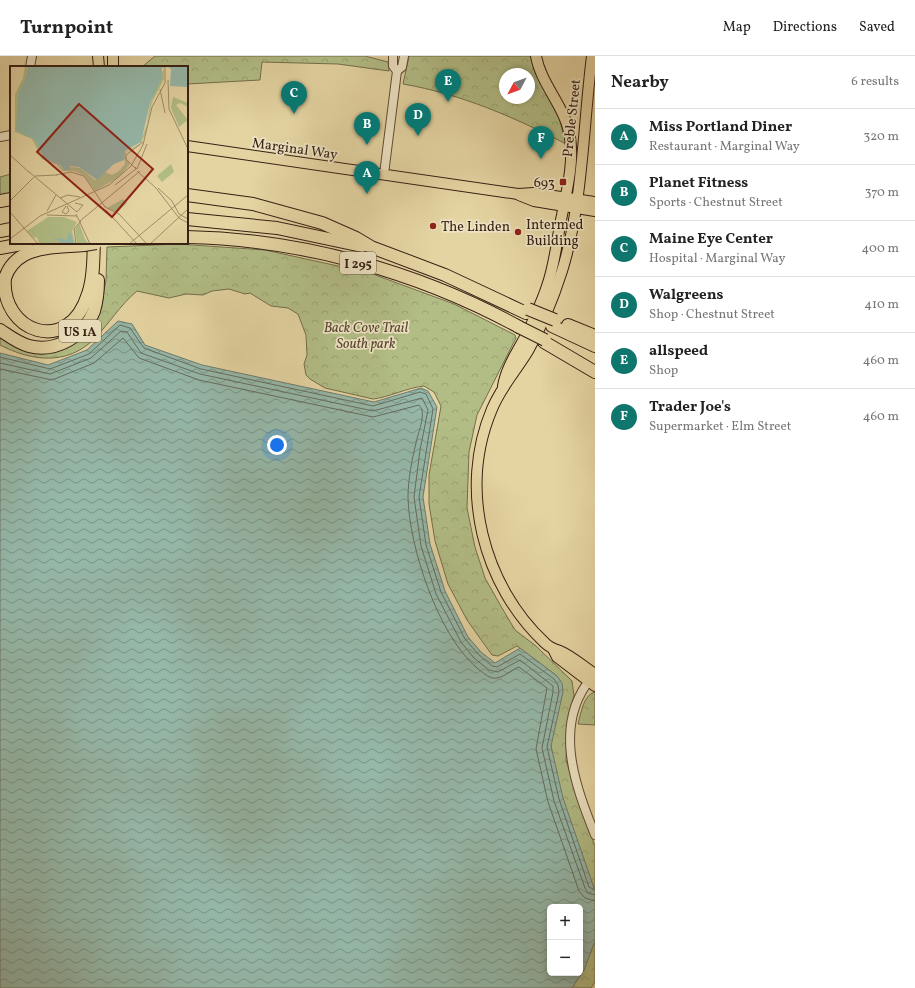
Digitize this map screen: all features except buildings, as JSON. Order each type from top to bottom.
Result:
[{"type":"highway","points":[[188,194],[276,209],[322,223],[356,238],[371,247]]},
{"type":"highway","points":[[0,201],[10,199]]},
{"type":"highway","name":"I 295","points":[[188,219],[277,228],[371,247],[527,311],[554,323],[595,346]]},
{"type":"highway","points":[[0,231],[10,229]]},
{"type":"highway","name":"I 295","points":[[188,237],[259,242],[365,265],[439,291],[544,341]]},
{"type":"highway","points":[[0,248],[22,244]]},
{"type":"highway","points":[[91,244],[90,289],[83,308],[75,319],[64,328],[51,332],[37,332],[20,323],[7,308],[3,295],[6,275],[13,264],[30,252],[91,244]]},
{"type":"highway","name":"US 1A","points":[[0,330],[18,341],[39,347],[59,344],[78,334],[87,323],[94,309],[101,244]]},
{"type":"highway","points":[[554,323],[595,336]]},
{"type":"highway","points":[[544,341],[595,365]]},
{"type":"highway","points":[[544,341],[595,372]]},
{"type":"main road","points":[[98,56],[100,66]]},
{"type":"main road","points":[[536,56],[541,73],[558,103],[569,130],[571,164],[548,285],[532,325],[505,375],[503,386],[487,421],[480,450],[476,491],[486,549],[499,581],[524,620],[553,650],[561,651],[593,681]]},
{"type":"main road","name":"Preble Street","points":[[503,386],[512,378],[528,350],[552,299],[562,269],[576,203],[592,56]]},
{"type":"main road","name":"Marginal Way","points":[[188,146],[518,194],[534,193],[576,203],[595,210]]},
{"type":"main road","name":"Marginal Way","points":[[576,203],[595,202]]},
{"type":"street","points":[[30,66],[32,56]]},
{"type":"street","points":[[384,174],[396,71],[393,66],[393,56]]},
{"type":"street","points":[[396,71],[402,67],[404,56]]},
{"type":"street","points":[[0,137],[10,135]]},
{"type":"street","points":[[593,681],[581,694],[575,710],[570,745],[575,778],[595,835]]},
{"type":"green space","points":[[155,56],[365,56],[388,62],[389,71],[338,64],[262,62],[260,80],[188,84],[188,66],[143,66]]},
{"type":"green space","points":[[409,56],[532,56],[548,96],[559,118],[566,144],[487,108],[425,88],[403,84]]},
{"type":"green space","points":[[10,174],[10,194],[0,197],[0,177]]},
{"type":"green space","name":"Back Cove Trail South park","points":[[178,244],[265,250],[370,273],[454,304],[515,335],[516,338],[477,415],[469,452],[467,508],[475,547],[485,578],[515,630],[536,646],[572,681],[574,696],[567,730],[566,760],[578,800],[595,846],[595,891],[568,818],[553,761],[551,743],[562,694],[557,676],[517,646],[498,656],[492,655],[467,620],[448,584],[435,541],[429,504],[429,475],[441,406],[434,392],[424,386],[373,399],[325,388],[306,375],[304,364],[307,355],[306,335],[298,314],[288,308],[271,306],[250,293],[245,294],[229,289],[212,291],[203,295],[186,294],[169,298],[137,291],[125,302],[94,339],[83,348],[72,354],[61,357],[48,358],[24,355],[0,345],[0,336],[18,347],[74,344],[84,337],[100,311],[106,280],[107,247]]},
{"type":"green space","points":[[595,692],[595,725],[578,724],[585,701]]},
{"type":"green space","points":[[595,936],[595,982],[591,988],[572,988],[578,976],[583,976],[583,967],[591,952]]},
{"type":"water","points":[[118,321],[132,324],[145,345],[202,365],[374,402],[421,388],[428,391],[437,407],[423,497],[430,544],[445,591],[468,637],[481,652],[495,663],[520,648],[557,676],[562,683],[563,692],[551,746],[563,798],[595,891],[595,941],[583,972],[583,904],[547,904],[547,976],[580,976],[572,988],[0,988],[0,353],[48,365],[87,350]]},
{"type":"place","name":"allspeed","points":[[448,102]]},
{"type":"place","name":"Maine Eye Center","points":[[294,114]]},
{"type":"place","name":"Walgreens","points":[[418,136]]},
{"type":"place","name":"Planet Fitness","points":[[367,145]]},
{"type":"place","name":"Trader Joe's","points":[[541,159]]},
{"type":"place","name":"693","points":[[563,182]]},
{"type":"place","name":"Miss Portland Diner","points":[[367,194]]},
{"type":"place","name":"The Linden","points":[[433,226]]},
{"type":"place","name":"Intermed Building","points":[[518,232]]}]
